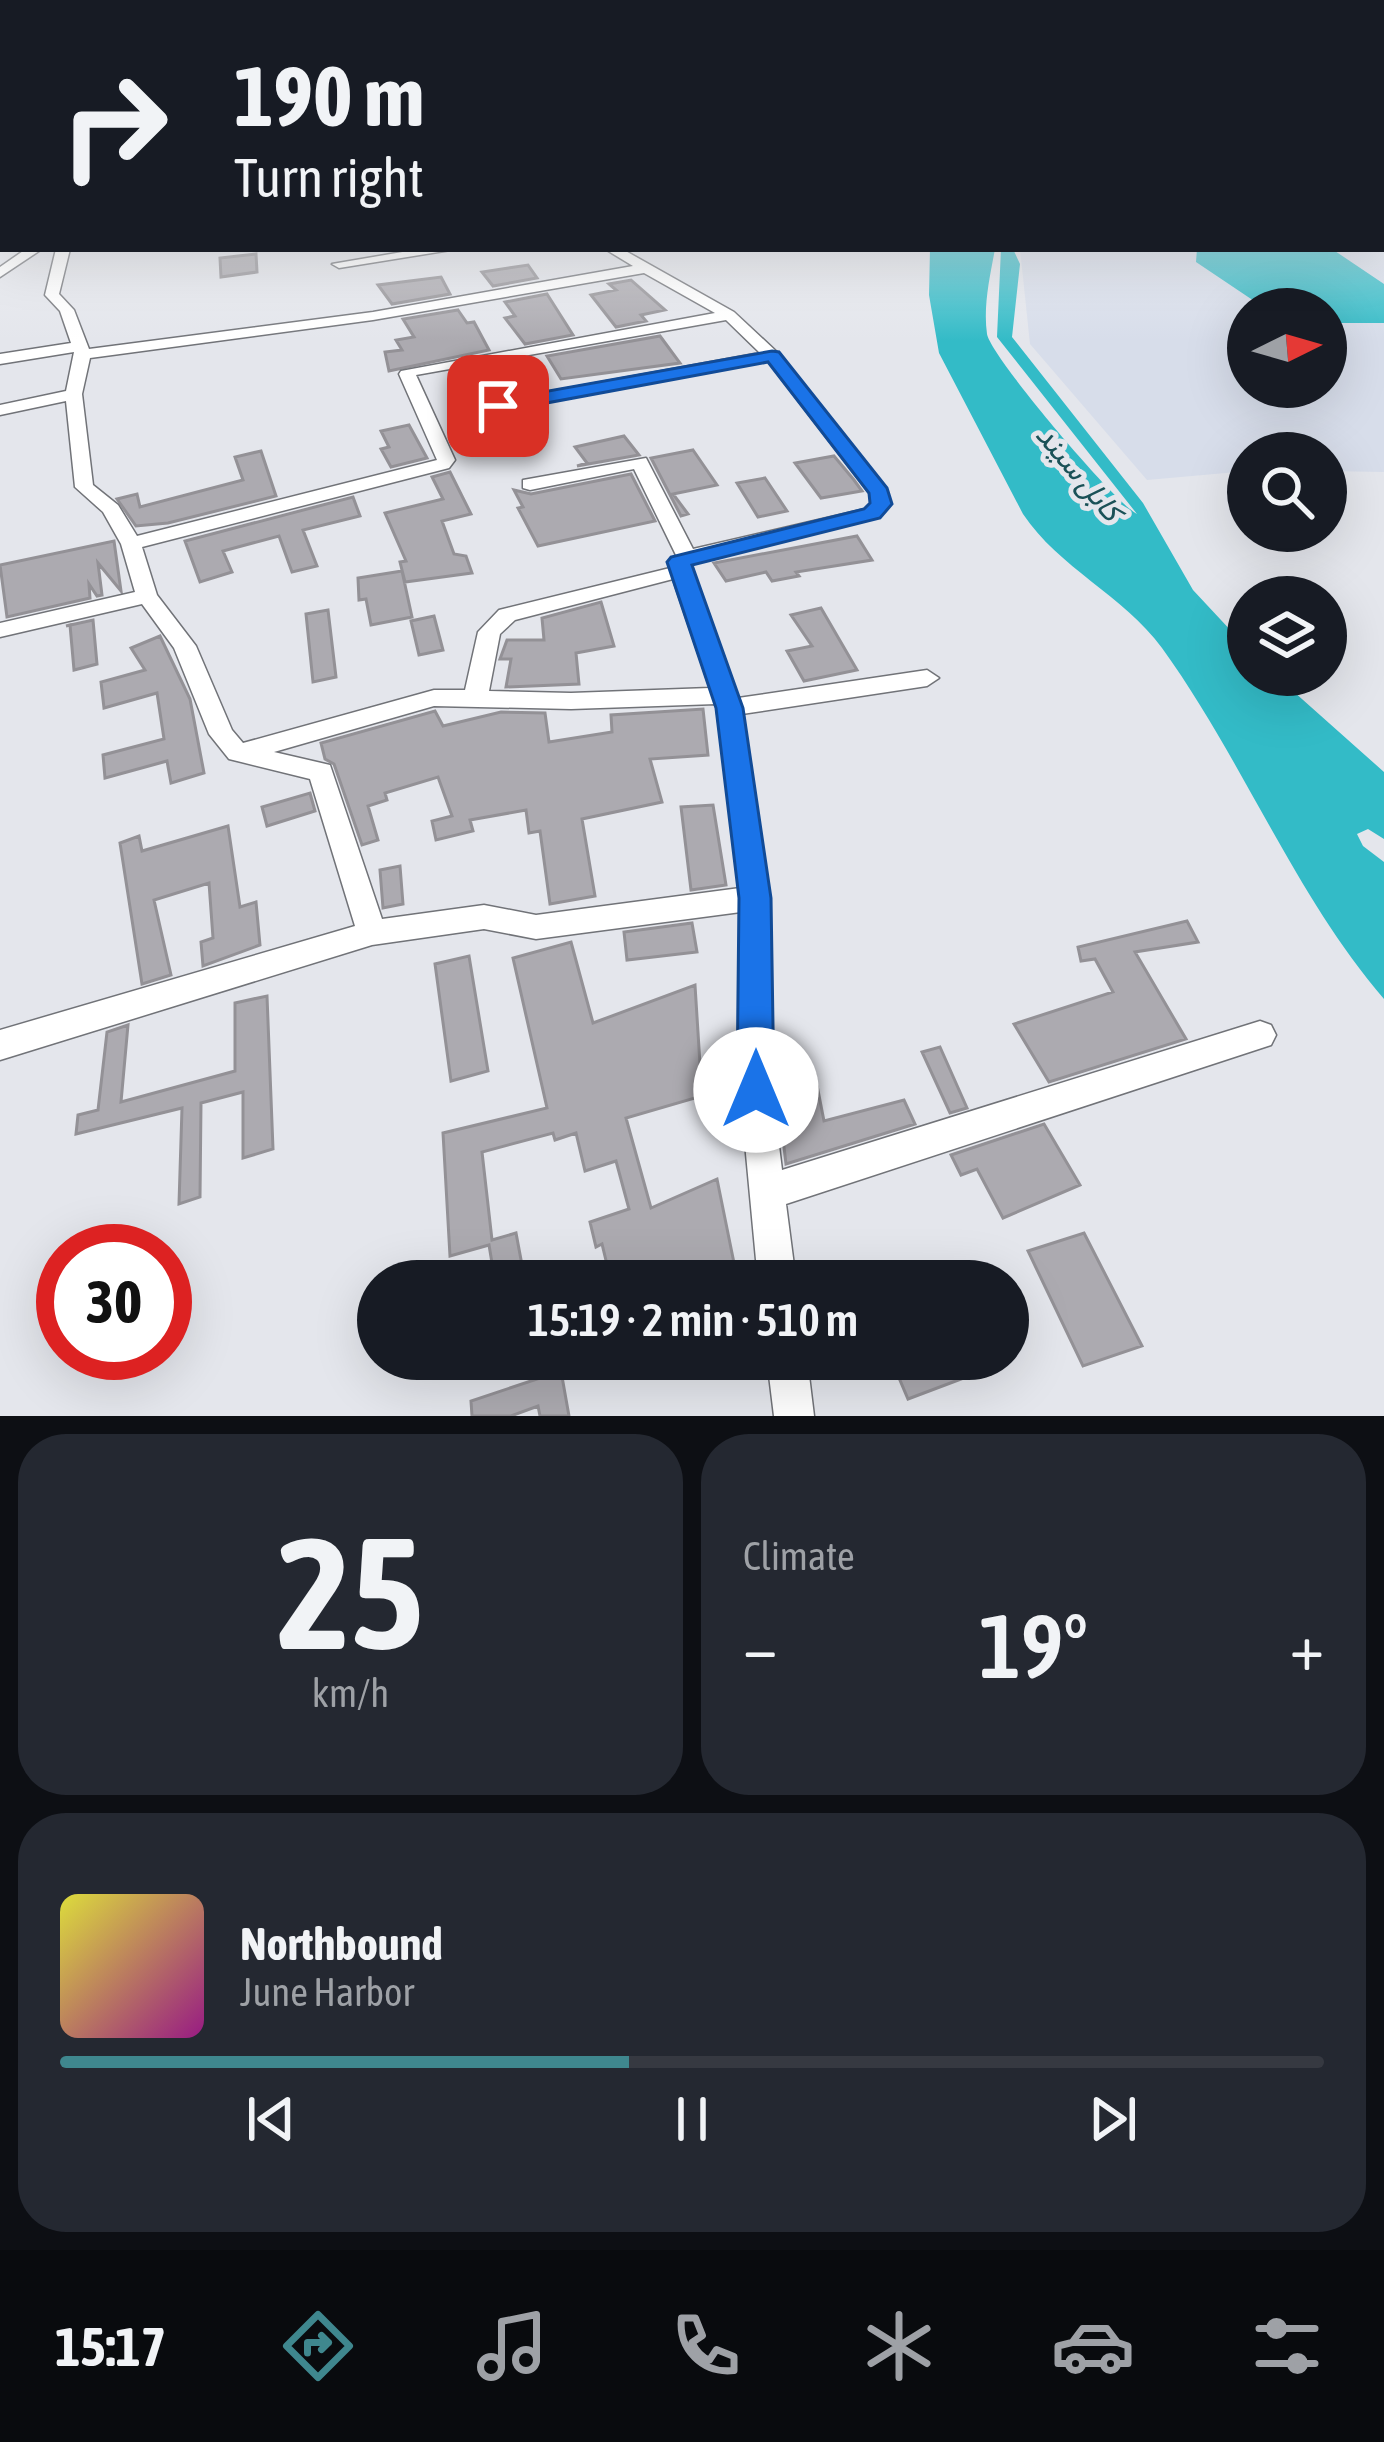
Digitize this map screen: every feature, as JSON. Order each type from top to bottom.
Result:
[{"type":"street","points":[[0,273],[31,252]]},
{"type":"street","points":[[62,252],[52,296],[67,310],[81,350],[74,394],[84,487],[111,509],[131,544],[147,596],[184,646],[221,734],[238,753],[321,772],[372,933]]},
{"type":"street","points":[[339,264],[428,252]]},
{"type":"street","points":[[476,695],[490,632],[507,615],[872,513],[881,504],[880,493],[772,356],[729,315],[617,252]]},
{"type":"street","points":[[0,359],[334,322],[646,268]]},
{"type":"street","points":[[131,544],[443,464],[446,460],[407,374],[411,371],[729,315]]},
{"type":"street","points":[[498,406],[772,356]]},
{"type":"street","points":[[0,410],[74,394]]},
{"type":"street","points":[[530,484],[640,462],[684,564],[728,701],[755,898],[756,1090],[774,1260]]},
{"type":"street","points":[[0,630],[147,596]]},
{"type":"street","points":[[238,753],[434,698],[728,701],[928,678]]},
{"type":"street","points":[[0,1046],[372,933],[484,917],[557,926],[755,898]]},
{"type":"street","points":[[766,1193],[1260,1035]]},
{"type":"street","points":[[790,1380],[794,1416]]},
{"type":"shaded area","points":[[1020,252],[1384,252],[1384,472],[1347,471],[1347,432],[1227,432],[1227,473],[1147,480],[1030,344]]},
{"type":"water","name":"کابل سيند","points":[[930,252],[994,252],[986,313],[987,334],[994,348],[1080,458],[1137,514],[997,337],[1001,252],[1014,252],[1020,264],[1012,337],[1143,503],[1193,590],[1227,626],[1227,696],[1299,696],[1384,772],[1384,839],[1368,829],[1357,834],[1363,846],[1384,862],[1384,999],[1323,916],[1162,648],[1129,612],[1054,550],[1023,514],[939,353],[929,295]]},
{"type":"water","points":[[1197,252],[1336,252],[1384,284],[1384,323],[1347,323],[1347,288],[1235,288],[1196,262]]},
{"type":"building","points":[[256,254],[257,272],[221,277],[220,258]]},
{"type":"building","points":[[528,265],[537,278],[493,286],[482,272]]},
{"type":"building","points":[[441,277],[450,294],[392,304],[378,285]]},
{"type":"building","points":[[631,280],[665,310],[641,315],[646,321],[616,327],[591,295],[616,290],[609,284]]},
{"type":"building","points":[[547,294],[573,335],[525,344],[505,318],[515,316],[505,302]]},
{"type":"building","points":[[458,310],[467,323],[474,322],[489,350],[389,371],[385,352],[402,350],[396,340],[414,337],[403,319]]},
{"type":"building","points":[[660,336],[680,363],[561,379],[547,356]]},
{"type":"building","points":[[409,425],[427,458],[391,467],[381,449],[389,447],[381,431]]},
{"type":"building","points":[[624,436],[639,455],[577,466],[587,463],[575,447]]},
{"type":"building","points":[[693,450],[717,485],[673,494],[688,514],[681,516],[651,458]]},
{"type":"building","points":[[261,451],[276,496],[168,523],[136,526],[117,499],[137,494],[140,507],[243,480],[235,457]]},
{"type":"building","points":[[834,456],[862,491],[821,498],[795,463]]},
{"type":"building","points":[[450,472],[471,514],[442,521],[454,554],[466,556],[472,573],[405,582],[400,562],[406,561],[385,513],[443,499],[432,477]]},
{"type":"building","points":[[631,474],[655,521],[538,546],[514,490],[531,494]]},
{"type":"building","points":[[765,478],[787,511],[758,517],[737,483]]},
{"type":"building","points":[[353,497],[360,516],[303,530],[317,566],[292,572],[279,536],[223,551],[232,572],[200,582],[185,541]]},
{"type":"building","points":[[857,536],[872,560],[796,572],[799,576],[772,581],[766,572],[726,581],[714,563]]},
{"type":"building","points":[[114,541],[121,591],[98,563],[102,595],[97,596],[89,584],[90,598],[7,617],[0,565]]},
{"type":"building","points":[[402,571],[412,617],[371,625],[366,599],[359,600],[358,578]]},
{"type":"building","points":[[601,602],[614,646],[576,653],[579,684],[506,687],[511,659],[500,659],[507,640],[544,640],[542,618]]},
{"type":"building","points":[[821,608],[857,670],[804,681],[787,651],[812,646],[791,615]]},
{"type":"building","points":[[328,610],[336,677],[313,682],[306,614]]},
{"type":"building","points":[[434,616],[443,650],[419,655],[411,621]]},
{"type":"building","points":[[93,620],[97,664],[74,670],[70,625]]},
{"type":"building","points":[[160,636],[190,699],[204,773],[171,783],[167,761],[105,778],[103,755],[164,739],[157,693],[104,708],[101,682],[145,670],[131,648]]},
{"type":"building","points":[[703,709],[708,755],[650,759],[662,802],[582,819],[595,896],[550,904],[540,831],[529,833],[526,810],[470,820],[473,831],[436,840],[432,821],[452,816],[438,777],[385,793],[387,800],[368,806],[378,840],[362,845],[334,764],[325,759],[321,743],[435,711],[443,726],[501,712],[545,713],[549,742],[612,732],[611,715]]},
{"type":"building","points":[[310,793],[315,811],[267,826],[262,807]]},
{"type":"building","points":[[713,805],[726,885],[691,890],[681,807]]},
{"type":"building","points":[[228,826],[240,907],[256,902],[260,945],[203,966],[201,942],[213,938],[209,883],[154,900],[171,975],[142,984],[120,843],[139,836],[142,851]]},
{"type":"building","points":[[400,866],[403,904],[383,908],[380,870]]},
{"type":"building","points":[[1187,921],[1198,942],[1135,952],[1186,1039],[1049,1082],[1014,1024],[1113,992],[1095,959],[1081,961],[1078,947]]},
{"type":"building","points":[[692,923],[697,952],[627,960],[624,932]]},
{"type":"building","points":[[571,942],[593,1023],[695,985],[702,1096],[626,1118],[651,1208],[717,1179],[733,1260],[606,1260],[602,1244],[596,1247],[590,1222],[629,1209],[616,1161],[585,1171],[576,1133],[555,1140],[553,1133],[482,1152],[492,1240],[516,1233],[521,1260],[492,1260],[489,1245],[450,1256],[443,1133],[547,1108],[513,958]]},
{"type":"building","points":[[469,956],[488,1071],[451,1081],[435,964]]},
{"type":"building","points":[[267,996],[273,1149],[243,1158],[243,1092],[201,1103],[200,1197],[179,1204],[182,1108],[76,1134],[78,1115],[98,1110],[107,1032],[128,1025],[121,1102],[235,1071],[235,1003]]},
{"type":"building","points":[[940,1047],[967,1108],[950,1113],[922,1052]]},
{"type":"building","points":[[815,1075],[824,1121],[904,1100],[915,1124],[786,1164],[776,1079]]},
{"type":"building","points":[[1044,1124],[1080,1185],[1003,1218],[977,1169],[961,1175],[951,1155]]},
{"type":"building","points":[[1084,1233],[1142,1346],[1083,1366],[1028,1251]]},
{"type":"building","points":[[534,1380],[563,1380],[569,1416],[540,1416],[538,1406],[511,1416],[472,1416],[471,1401]]},
{"type":"building","points":[[900,1380],[958,1380],[908,1399]]},
{"type":"route","points":[[498,406],[772,356],[880,493],[881,504],[872,513],[679,562],[729,708],[755,898],[756,1090]]}]
